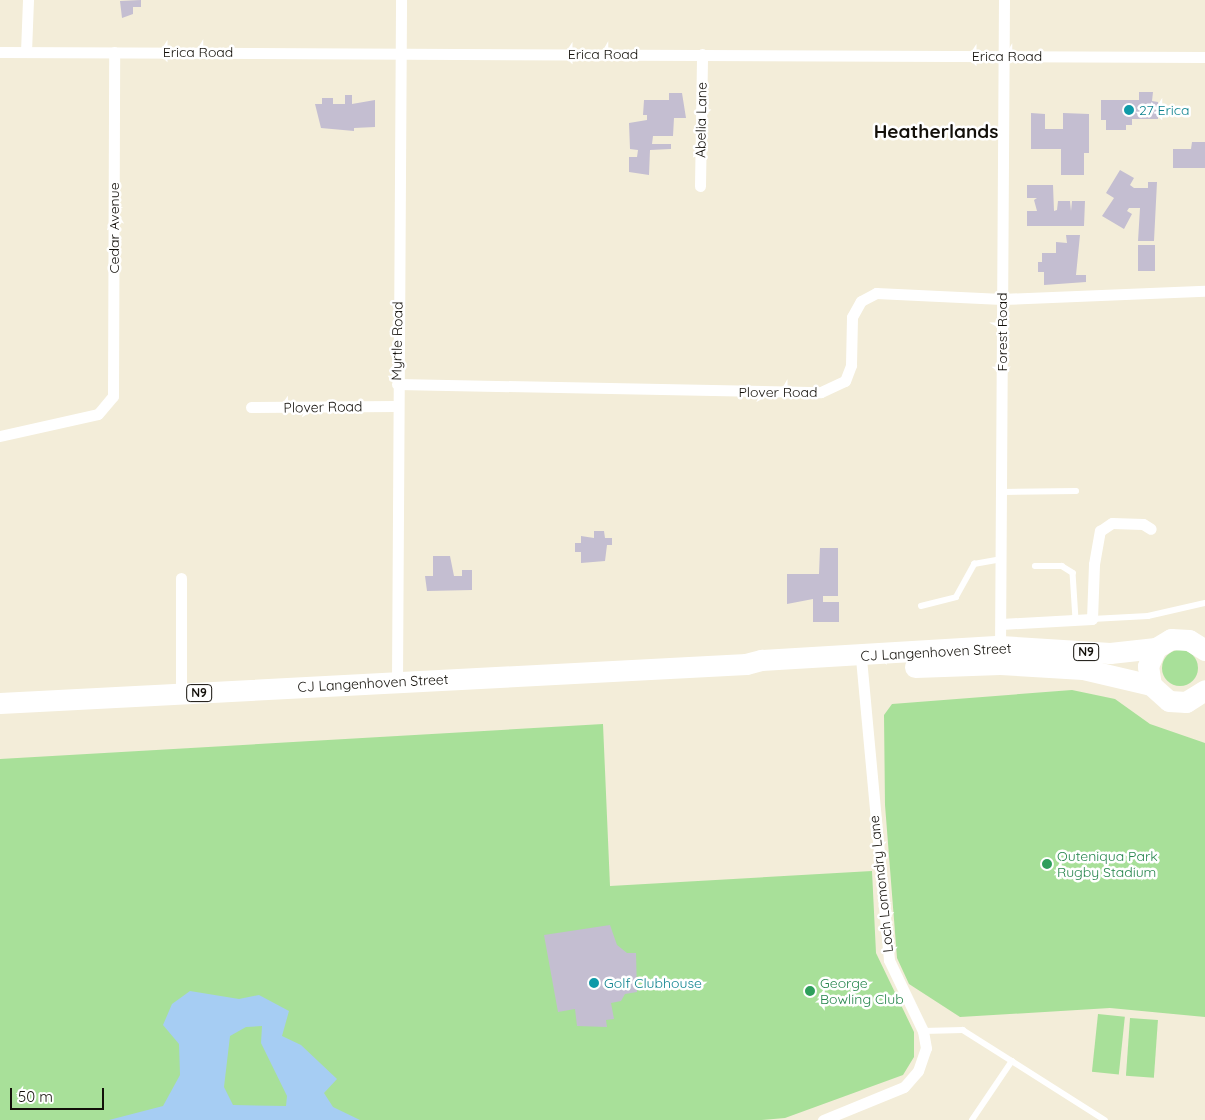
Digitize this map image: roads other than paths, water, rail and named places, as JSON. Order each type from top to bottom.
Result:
[{"type":"highway","name":"N9","points":[[1156,648],[1172,639],[1202,641]]},
{"type":"highway","name":"CJ Langenhoven Street","points":[[0,703],[746,664],[754,669],[1000,655],[1110,653],[1156,648]]},
{"type":"highway","points":[[1151,685],[1148,666],[1156,648]]},
{"type":"highway","name":"CJ Langenhoven Street","points":[[1000,655],[1102,671],[1151,685]]},
{"type":"highway","name":"N9","points":[[1151,685],[1163,698],[1174,702],[1192,700],[1205,690]]},
{"type":"street","points":[[26,52],[28,0]]},
{"type":"street","name":"Myrtle Road","points":[[397,682],[396,384],[401,0]]},
{"type":"street","name":"Forest Road","points":[[1000,655],[1002,624],[1004,0]]},
{"type":"street","name":"Erica Road","points":[[0,52],[1205,57]]},
{"type":"street","name":"Cedar Avenue","points":[[0,436],[90,416],[110,404],[114,390],[114,52]]},
{"type":"street","name":"Abelia Lane","points":[[700,186],[702,54]]},
{"type":"street","name":"Plover Road","points":[[396,384],[821,392],[837,388],[849,374],[852,317],[867,296],[890,292],[1002,298],[1205,290]]},
{"type":"street","name":"Plover Road","points":[[250,408],[396,406]]},
{"type":"street","points":[[1002,624],[1092,619],[1094,564],[1100,531],[1112,523],[1143,524],[1151,529]]},
{"type":"street","points":[[181,578],[181,694]]},
{"type":"street","name":"Loch Lomondry Lane","points":[[823,1120],[892,1093],[912,1080],[925,1056],[923,1031],[889,960],[862,662]]},
{"type":"lane","points":[[1002,492],[1076,491]]},
{"type":"lane","points":[[921,606],[956,597],[974,564],[1002,559]]},
{"type":"lane","points":[[1035,566],[1062,566],[1074,573],[1076,620]]},
{"type":"lane","points":[[1092,619],[1148,616],[1205,603]]},
{"type":"lane","points":[[923,1031],[963,1030],[1105,1120]]},
{"type":"lane","points":[[972,1120],[1012,1061]]},
{"type":"water","points":[[190,991],[239,999],[259,995],[289,1011],[282,1036],[301,1045],[337,1079],[324,1093],[333,1107],[360,1120],[109,1120],[163,1106],[180,1075],[179,1044],[163,1025],[172,1004]],"holes":[[[262,1026],[261,1043],[287,1096],[286,1106],[233,1105],[224,1087],[230,1036],[246,1027]]]},
{"type":"place","name":"27 Erica","points":[[1129,110]]},
{"type":"place","name":"Outeniqua Park Rugby Stadium","points":[[1047,864]]},
{"type":"place","name":"Golf Clubhouse","points":[[594,983]]},
{"type":"place","name":"George Bowling Club","points":[[810,991]]},
{"type":"district","name":"Heatherlands","points":[[936,132]]}]
